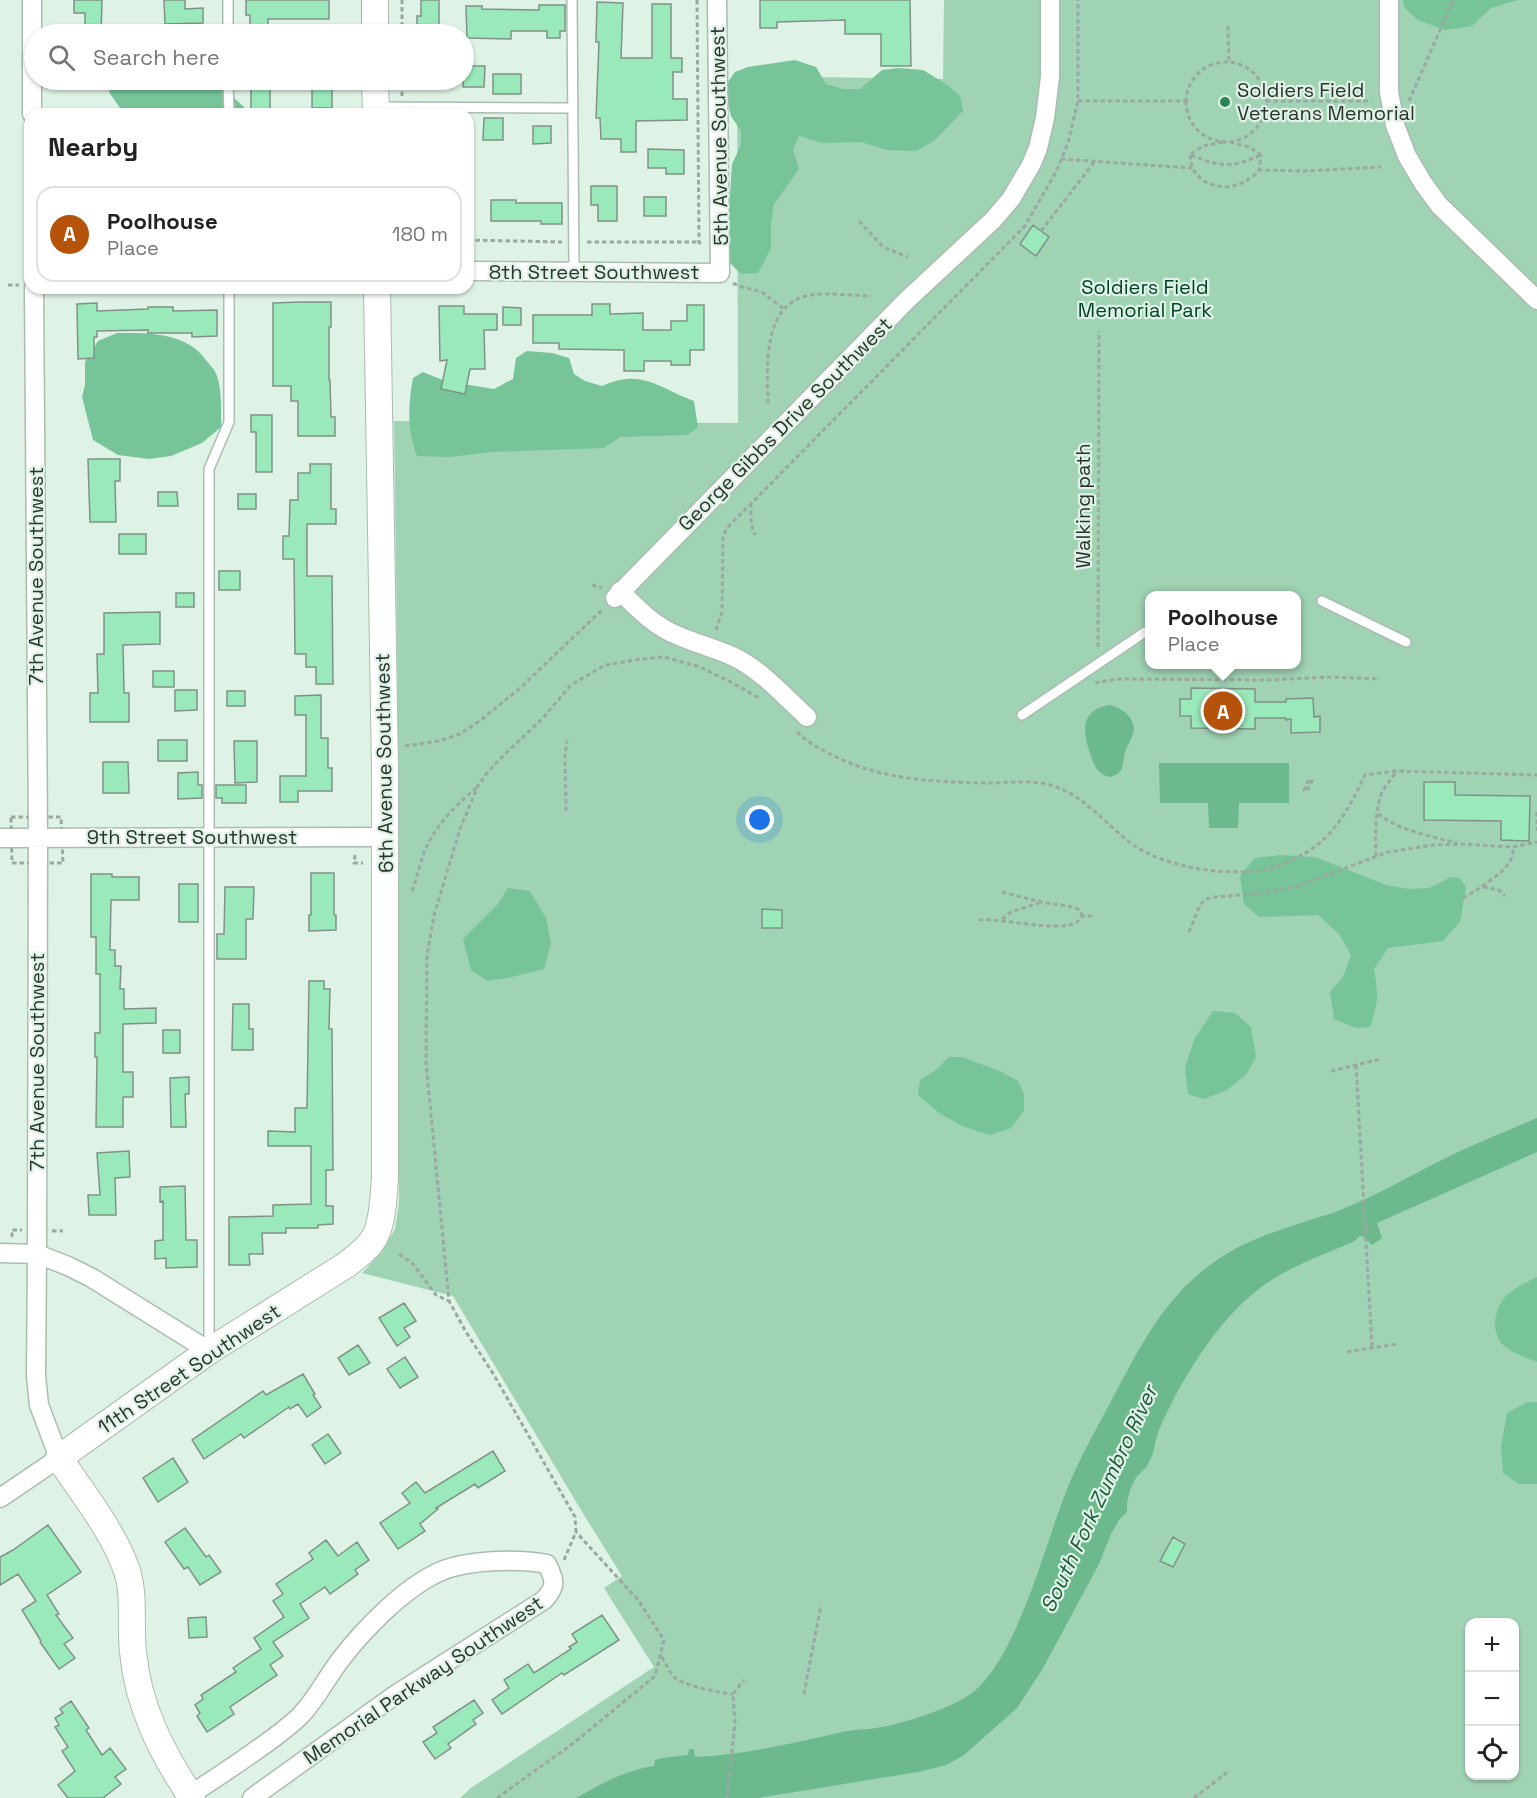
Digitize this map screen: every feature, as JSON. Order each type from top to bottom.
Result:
[{"type":"street","points":[[32,0],[32,24]]},
{"type":"street","points":[[375,0],[375,24]]},
{"type":"street","name":"5th Avenue Southwest","points":[[717,0],[720,273]]},
{"type":"street","name":"George Gibbs Drive Southwest","points":[[617,595],[907,300],[993,220],[1011,199],[1031,165],[1038,148],[1045,118],[1050,77],[1050,0]]},
{"type":"street","points":[[1389,0],[1390,101],[1395,125],[1407,156],[1438,205],[1537,300]]},
{"type":"street","points":[[32,90],[32,108]]},
{"type":"street","points":[[375,90],[376,108]]},
{"type":"street","name":"8th Street Southwest","points":[[474,271],[720,273]]},
{"type":"street","name":"7th Avenue Southwest","points":[[34,294],[38,837],[36,1376],[42,1416],[59,1458],[114,1543],[126,1571],[139,1693],[157,1740],[189,1797]]},
{"type":"street","name":"6th Avenue Southwest","points":[[360,294],[384,747],[385,1176],[383,1205],[375,1237]]},
{"type":"street","points":[[617,595],[659,626],[677,636],[733,656],[755,670],[807,717]]},
{"type":"street","name":"9th Street Southwest","points":[[0,838],[385,837]]},
{"type":"street","name":"11th Street Southwest","points":[[0,1498],[209,1351],[346,1265],[375,1237]]},
{"type":"street","points":[[0,1253],[38,1254],[68,1266],[92,1278],[209,1351]]},
{"type":"street","name":"Memorial Parkway Southwest","points":[[189,1797],[280,1734],[299,1717],[312,1704],[339,1661],[361,1633],[405,1594],[426,1579],[441,1571],[486,1562],[529,1561],[547,1564],[554,1579],[552,1592],[544,1600],[395,1695],[252,1798]]},
{"type":"lane","points":[[228,0],[228,24]]},
{"type":"lane","points":[[572,0],[574,272]]},
{"type":"lane","points":[[228,90],[228,108]]},
{"type":"lane","points":[[474,109],[573,108]]},
{"type":"lane","points":[[209,1351],[209,469],[229,422],[229,294]]},
{"type":"lane","points":[[1322,601],[1406,642]]},
{"type":"lane","points":[[1022,715],[1144,632]]},
{"type":"path","points":[[402,0],[402,24]]},
{"type":"path","points":[[474,240],[699,242],[697,0]]},
{"type":"path","points":[[709,646],[722,612],[723,536],[727,528],[1025,226],[1041,201],[1068,143],[1078,101],[1078,0]]},
{"type":"path","points":[[1266,101],[1408,102],[1453,0]]},
{"type":"path","points":[[1228,26],[1228,62]]},
{"type":"path","points":[[1190,155],[1203,146],[1226,141],[1239,140],[1260,124],[1266,101],[1264,90],[1257,76],[1248,68],[1228,62],[1215,63],[1203,68],[1193,78],[1188,87],[1186,101],[1188,116],[1194,126],[1205,136],[1216,140],[1226,141],[1249,147],[1261,155]]},
{"type":"path","points":[[1078,101],[1186,101]]},
{"type":"path","points":[[1190,155],[1210,163],[1226,165],[1246,162],[1261,155]]},
{"type":"path","points":[[1190,155],[1192,168],[1205,182],[1225,187],[1238,185],[1251,178],[1258,170],[1261,155]]},
{"type":"path","points":[[1061,159],[1192,168]]},
{"type":"path","points":[[1041,231],[1095,161]]},
{"type":"path","points":[[1258,170],[1304,171],[1381,167]]},
{"type":"path","points":[[859,221],[883,247],[908,257]]},
{"type":"path","points":[[720,273],[739,287],[764,294],[784,309]]},
{"type":"path","points":[[768,403],[768,345],[776,322],[784,309],[798,298],[812,294],[871,296]]},
{"type":"path","name":"Walking path","points":[[1098,682],[1099,331]]},
{"type":"path","points":[[751,503],[751,524],[755,535]]},
{"type":"path","points":[[384,747],[439,741],[460,734],[519,689],[617,595]]},
{"type":"path","points":[[554,1579],[576,1532],[575,1517],[449,1301],[426,1062],[427,956],[434,915],[460,830],[478,786],[487,773],[543,718],[571,685],[605,665],[664,657],[700,667],[733,683]]},
{"type":"path","points":[[1090,686],[1116,679],[1268,680],[1330,677],[1380,679]]},
{"type":"path","points":[[566,811],[567,741]]},
{"type":"path","points":[[820,749],[857,767],[888,775],[946,781],[1042,783],[1060,787],[1102,817],[1135,846],[1154,856],[1202,870],[1227,872],[1267,868],[1311,849],[1329,834],[1347,811],[1365,775],[1397,771],[1537,775]]},
{"type":"path","points":[[1376,856],[1378,814],[1383,790],[1397,771]]},
{"type":"path","points":[[412,891],[426,849],[439,826],[478,786]]},
{"type":"path","points":[[1537,812],[1537,831]]},
{"type":"path","points":[[1378,814],[1407,830],[1462,844]]},
{"type":"path","points":[[1189,932],[1200,905],[1206,899],[1263,893],[1298,886],[1388,852],[1433,845],[1513,847],[1537,842]]},
{"type":"path","points":[[1463,898],[1506,867],[1512,857],[1513,847]]},
{"type":"path","points":[[1481,887],[1499,890],[1505,896]]},
{"type":"path","points":[[1002,892],[1073,907],[1080,910],[1082,916]]},
{"type":"path","points":[[1001,920],[1011,912],[1041,902]]},
{"type":"path","points":[[1082,916],[1095,916]]},
{"type":"path","points":[[979,920],[992,919],[1055,926],[1070,925],[1078,922],[1082,916]]},
{"type":"path","points":[[1331,1071],[1381,1059]]},
{"type":"path","points":[[1356,1065],[1372,1347]]},
{"type":"path","points":[[399,1254],[413,1264],[436,1295],[449,1301]]},
{"type":"path","points":[[1347,1352],[1397,1344]]},
{"type":"path","points":[[497,1798],[575,1742],[655,1676],[661,1656],[664,1641],[638,1600],[576,1532]]},
{"type":"path","points":[[804,1694],[821,1605]]},
{"type":"path","points":[[661,1656],[673,1677],[681,1682],[722,1694],[733,1694]]},
{"type":"path","points":[[727,1798],[735,1723],[733,1694],[744,1680]]},
{"type":"path","points":[[1194,1798],[1229,1771]]},
{"type":"green space","name":"Soldiers Field Memorial Park","points":[[944,0],[1537,0],[1537,1798],[460,1798],[471,1788],[654,1667],[604,1588],[622,1576],[453,1296],[362,1273],[382,1252],[395,1229],[399,1202],[398,718],[394,421],[738,423],[737,76],[943,79]]},
{"type":"shaded area","points":[[1403,0],[1518,0],[1491,8],[1472,26],[1445,30],[1418,20],[1404,7]]},
{"type":"shaded area","points":[[795,60],[816,67],[826,84],[843,89],[860,89],[882,70],[898,68],[923,70],[960,96],[963,111],[934,141],[916,151],[887,150],[861,142],[823,143],[799,136],[793,149],[799,169],[774,204],[771,248],[758,273],[741,274],[728,261],[732,164],[741,145],[741,131],[731,116],[728,103],[728,82],[735,72],[748,67]]},
{"type":"shaded area","points":[[109,90],[225,90],[244,108],[120,108]]},
{"type":"shaded area","points":[[117,333],[166,336],[188,344],[198,351],[212,368],[219,382],[221,427],[202,443],[171,456],[149,459],[118,455],[93,440],[82,397],[85,385],[85,362],[98,341]]},
{"type":"shaded area","points":[[527,351],[552,353],[569,358],[574,374],[585,381],[602,386],[616,381],[639,379],[694,401],[698,428],[687,435],[620,437],[604,448],[491,452],[450,457],[417,456],[411,436],[409,417],[413,378],[423,372],[445,381],[494,389],[513,379],[516,358]]},
{"type":"shaded area","points":[[1280,855],[1315,857],[1386,885],[1409,889],[1429,888],[1451,877],[1460,878],[1466,887],[1460,922],[1443,941],[1388,948],[1374,969],[1377,998],[1370,1027],[1356,1028],[1334,1019],[1330,992],[1343,977],[1351,955],[1339,934],[1318,915],[1259,917],[1244,904],[1240,876],[1255,858]]},
{"type":"shaded area","points":[[508,888],[530,891],[546,918],[551,944],[544,969],[487,981],[471,970],[463,939],[498,904]]},
{"type":"shaded area","points":[[1213,1011],[1235,1013],[1251,1027],[1256,1057],[1246,1075],[1227,1090],[1204,1099],[1188,1094],[1185,1067],[1195,1038]]},
{"type":"shaded area","points":[[949,1057],[962,1057],[1002,1072],[1018,1081],[1024,1094],[1024,1111],[1011,1128],[990,1135],[962,1126],[939,1113],[918,1095],[920,1080],[936,1070]]},
{"type":"shaded area","points":[[1537,1277],[1537,1362],[1507,1348],[1498,1337],[1495,1324],[1498,1309],[1505,1297],[1516,1288]]},
{"type":"shaded area","points":[[1527,1402],[1537,1402],[1537,1484],[1519,1484],[1503,1473],[1501,1448],[1507,1413]]},
{"type":"water","points":[[1109,705],[1128,715],[1134,729],[1121,771],[1110,777],[1102,774],[1094,765],[1087,745],[1085,729],[1093,712]]},
{"type":"water","points":[[1159,763],[1289,763],[1289,803],[1239,803],[1238,828],[1209,828],[1208,803],[1160,803]]},
{"type":"water","name":"South Fork Zumbro River","points":[[1537,1118],[1537,1152],[1377,1223],[1382,1238],[1372,1245],[1360,1236],[1353,1242],[1300,1264],[1270,1281],[1235,1310],[1219,1328],[1179,1389],[1159,1430],[1149,1463],[1132,1486],[1127,1512],[1111,1534],[1099,1564],[1042,1670],[1017,1708],[964,1755],[946,1765],[918,1772],[758,1798],[576,1798],[624,1774],[654,1766],[655,1760],[688,1755],[689,1749],[694,1749],[695,1757],[733,1754],[847,1731],[872,1729],[939,1710],[972,1693],[988,1677],[1015,1630],[1079,1462],[1141,1347],[1158,1319],[1179,1293],[1208,1266],[1253,1240],[1340,1210],[1458,1152]]},
{"type":"building","points":[[74,0],[102,0],[101,24],[85,24],[85,13],[74,13]]},
{"type":"building","points":[[164,0],[185,0],[185,9],[203,8],[203,23],[165,24]]},
{"type":"building","points":[[246,0],[329,0],[329,19],[268,19],[268,24],[250,24],[250,15],[246,15]]},
{"type":"building","points":[[421,0],[439,0],[439,24],[417,24],[417,16],[421,16]]},
{"type":"building","points":[[760,0],[910,0],[911,66],[881,66],[881,34],[845,34],[845,20],[777,22],[777,28],[760,28]]},
{"type":"building","points":[[597,2],[623,3],[621,58],[652,58],[652,4],[671,4],[671,58],[682,58],[682,72],[673,72],[673,99],[687,99],[687,120],[636,121],[636,152],[621,152],[621,139],[601,139],[600,118],[596,118],[599,42],[596,42]]},
{"type":"building","points":[[539,5],[565,5],[565,31],[560,31],[560,38],[547,38],[547,31],[511,31],[511,39],[474,38],[474,24],[467,24],[466,6],[482,6],[482,9],[539,10]]},
{"type":"building","points":[[474,66],[485,66],[484,87],[474,87]]},
{"type":"building","points":[[493,74],[521,74],[521,94],[493,94]]},
{"type":"building","points":[[251,90],[270,90],[270,108],[251,108]]},
{"type":"building","points":[[312,90],[332,90],[332,108],[312,108]]},
{"type":"building","points":[[484,118],[503,118],[503,140],[483,140]]},
{"type":"building","points":[[533,126],[551,126],[551,143],[533,144]]},
{"type":"building","points":[[648,149],[684,150],[684,174],[666,174],[666,168],[648,168]]},
{"type":"building","points":[[591,186],[617,186],[617,221],[598,221],[598,205],[591,205]]},
{"type":"building","points":[[644,197],[666,197],[666,216],[644,216]]},
{"type":"building","points":[[491,200],[516,200],[516,203],[562,203],[562,224],[541,224],[541,221],[491,221]]},
{"type":"building","points":[[1033,225],[1049,237],[1036,256],[1020,244]]},
{"type":"building","points":[[331,302],[329,380],[331,417],[335,417],[335,436],[298,436],[298,401],[291,401],[291,386],[273,386],[273,303]]},
{"type":"building","points":[[97,303],[97,311],[148,309],[148,307],[173,307],[173,311],[217,310],[217,336],[192,337],[192,333],[148,333],[148,330],[97,331],[97,337],[94,337],[94,358],[78,359],[77,304]]},
{"type":"building","points":[[592,304],[610,304],[610,314],[643,313],[643,330],[671,330],[671,321],[687,321],[687,305],[704,305],[704,350],[690,350],[690,365],[671,365],[671,361],[644,361],[644,371],[624,371],[624,350],[559,349],[559,343],[533,343],[533,315],[592,315]]},
{"type":"building","points":[[439,306],[464,306],[464,314],[497,314],[497,330],[484,330],[485,369],[470,369],[465,394],[441,389],[447,360],[440,361]]},
{"type":"building","points":[[503,307],[521,308],[521,325],[503,325]]},
{"type":"building","points":[[251,415],[272,415],[272,472],[256,472],[256,432],[251,432]]},
{"type":"building","points":[[88,459],[120,459],[120,481],[115,481],[116,522],[90,522]]},
{"type":"building","points":[[310,464],[331,464],[331,509],[336,509],[336,524],[307,524],[307,576],[332,576],[333,684],[316,684],[316,667],[306,667],[306,654],[295,654],[294,559],[283,559],[283,536],[289,536],[290,500],[298,500],[298,473],[310,473]]},
{"type":"building","points":[[158,492],[177,492],[178,506],[158,506]]},
{"type":"building","points":[[238,494],[256,494],[256,509],[238,509]]},
{"type":"building","points":[[119,534],[146,534],[146,554],[119,554]]},
{"type":"building","points":[[219,571],[240,571],[240,590],[219,590]]},
{"type":"building","points":[[176,593],[194,593],[194,607],[176,607]]},
{"type":"building","points":[[160,612],[160,644],[123,645],[124,693],[129,693],[129,722],[90,722],[90,693],[98,693],[97,654],[104,654],[104,613]]},
{"type":"building","points":[[153,671],[174,671],[174,687],[153,687]]},
{"type":"building","points":[[1191,688],[1255,689],[1255,702],[1286,702],[1286,699],[1313,698],[1314,717],[1320,716],[1320,732],[1291,733],[1291,719],[1286,720],[1286,718],[1255,718],[1255,729],[1191,728],[1191,716],[1180,716],[1180,699],[1191,699]]},
{"type":"building","points":[[175,690],[197,690],[197,710],[175,711]]},
{"type":"building","points":[[227,691],[245,691],[245,706],[227,706]]},
{"type":"building","points":[[321,695],[321,738],[328,738],[328,768],[332,768],[332,791],[298,791],[298,802],[280,802],[280,776],[306,776],[306,715],[295,715],[295,696]]},
{"type":"building","points":[[158,740],[187,740],[187,761],[158,761]]},
{"type":"building","points":[[234,741],[257,741],[257,782],[235,783]]},
{"type":"building","points":[[103,762],[128,762],[129,793],[103,793]]},
{"type":"building","points":[[198,772],[198,785],[202,785],[202,798],[178,799],[178,773]]},
{"type":"building","points":[[1424,782],[1455,782],[1455,795],[1530,796],[1529,841],[1501,840],[1501,821],[1424,820]]},
{"type":"building","points":[[216,785],[246,785],[246,803],[222,803],[222,798],[216,798]]},
{"type":"building","points":[[311,873],[334,873],[336,930],[309,931]]},
{"type":"building","points":[[91,874],[139,877],[139,900],[111,900],[110,950],[115,950],[115,966],[121,966],[120,989],[124,989],[124,1009],[156,1008],[156,1023],[123,1024],[123,1072],[133,1072],[133,1097],[123,1097],[123,1127],[96,1127],[95,1033],[100,1033],[100,974],[96,974],[96,937],[91,937]]},
{"type":"building","points":[[179,884],[198,884],[198,922],[179,922]]},
{"type":"building","points":[[225,887],[254,887],[253,919],[246,919],[246,959],[217,959],[217,934],[224,934]]},
{"type":"building","points":[[762,909],[782,910],[782,928],[762,928]]},
{"type":"building","points":[[309,981],[324,981],[324,989],[330,989],[333,1170],[326,1170],[326,1206],[333,1206],[333,1224],[318,1225],[318,1228],[286,1228],[286,1233],[262,1233],[263,1254],[249,1254],[250,1265],[229,1265],[229,1217],[273,1216],[273,1205],[311,1204],[311,1146],[268,1146],[268,1131],[295,1132],[295,1108],[307,1108]]},
{"type":"building","points":[[233,1004],[249,1004],[249,1029],[253,1029],[253,1050],[232,1050]]},
{"type":"building","points":[[163,1030],[180,1030],[180,1053],[163,1053]]},
{"type":"building","points":[[189,1077],[189,1094],[185,1094],[186,1127],[171,1127],[170,1078]]},
{"type":"building","points":[[129,1151],[130,1177],[115,1178],[116,1215],[89,1215],[88,1195],[100,1195],[97,1153]]},
{"type":"building","points":[[185,1186],[186,1240],[197,1240],[197,1267],[166,1268],[166,1258],[155,1259],[155,1241],[163,1240],[163,1201],[160,1202],[160,1187]]},
{"type":"building","points":[[404,1303],[416,1321],[404,1328],[410,1337],[397,1346],[379,1318]]},
{"type":"building","points":[[358,1345],[370,1363],[349,1375],[338,1358]]},
{"type":"building","points":[[405,1357],[418,1377],[400,1388],[387,1369]]},
{"type":"building","points":[[303,1374],[321,1407],[307,1417],[298,1404],[290,1409],[289,1407],[244,1438],[241,1434],[204,1459],[192,1440],[263,1391],[266,1395]]},
{"type":"building","points":[[328,1434],[341,1453],[325,1464],[312,1445]]},
{"type":"building","points":[[493,1451],[505,1471],[478,1488],[475,1484],[436,1508],[438,1509],[420,1524],[425,1531],[398,1549],[380,1523],[410,1503],[402,1493],[416,1482],[425,1493]]},
{"type":"building","points":[[173,1458],[188,1482],[158,1502],[143,1478]]},
{"type":"building","points":[[48,1525],[81,1572],[47,1595],[59,1614],[56,1615],[73,1638],[64,1644],[75,1658],[59,1669],[22,1610],[36,1601],[18,1574],[0,1585],[0,1557]]},
{"type":"building","points":[[185,1528],[206,1557],[209,1555],[221,1572],[200,1585],[188,1567],[184,1569],[165,1542]]},
{"type":"building","points":[[1173,1537],[1185,1544],[1173,1567],[1160,1561]]},
{"type":"building","points":[[326,1540],[338,1556],[357,1542],[369,1560],[355,1570],[358,1574],[330,1594],[325,1587],[300,1604],[309,1618],[273,1642],[283,1656],[270,1665],[277,1675],[230,1707],[234,1714],[207,1732],[197,1716],[200,1713],[195,1705],[203,1699],[201,1695],[236,1672],[233,1668],[261,1649],[254,1638],[284,1617],[273,1601],[283,1594],[276,1584],[313,1559],[309,1553]]},
{"type":"building","points":[[602,1615],[619,1640],[564,1675],[562,1673],[502,1714],[492,1700],[509,1688],[504,1680],[528,1664],[534,1673],[571,1649],[569,1647],[577,1642],[572,1634]]},
{"type":"building","points":[[206,1617],[207,1637],[189,1638],[188,1618]]},
{"type":"building","points":[[474,1700],[483,1713],[473,1720],[476,1724],[448,1744],[451,1748],[435,1759],[423,1742],[437,1733],[433,1727]]},
{"type":"building","points":[[71,1701],[89,1728],[86,1730],[102,1755],[110,1748],[126,1769],[115,1777],[121,1784],[103,1798],[68,1798],[58,1785],[75,1771],[62,1751],[68,1747],[55,1727],[59,1725],[55,1718],[63,1713],[60,1709]]},
{"type":"place","name":"Soldiers Field Veterans Memorial","points":[[1225,102]]},
{"type":"place","name":"Poolhouse","points":[[1223,711]]}]
